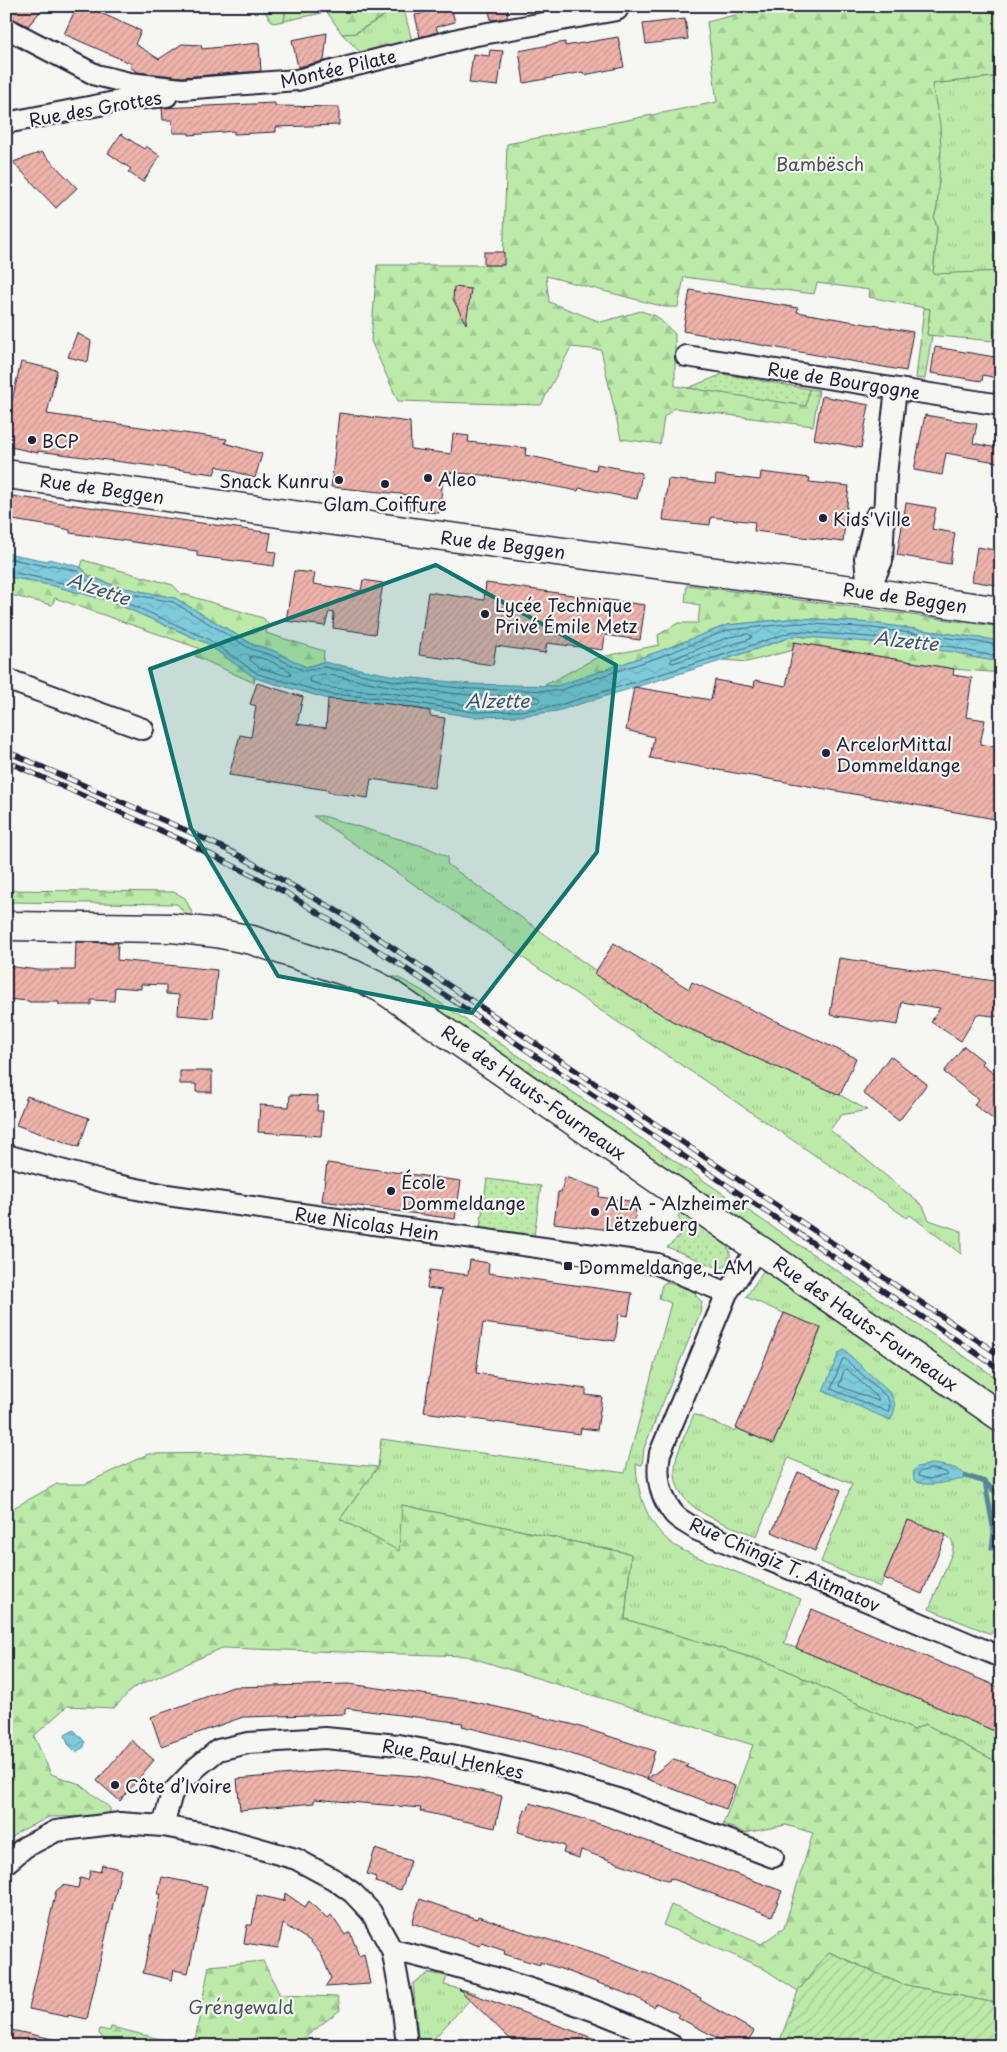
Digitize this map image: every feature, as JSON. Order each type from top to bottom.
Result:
[{"type":"street","name":"Montée Pilate","points":[[6,28],[96,75],[129,83],[182,89],[297,80],[471,36],[618,10]]},
{"type":"street","name":"Rue des Grottes","points":[[6,124],[125,100],[165,97],[175,94],[182,89]]},
{"type":"street","name":"Rue de Bourgogne","points":[[686,356],[1001,405]]},
{"type":"street","points":[[868,592],[882,561],[886,475],[896,388]]},
{"type":"street","name":"Rue de Beggen","points":[[6,474],[412,532],[1001,611]]},
{"type":"street","points":[[6,680],[143,729]]},
{"type":"street","name":"Rue des Hauts-Fourneaux","points":[[6,926],[172,928],[216,933],[252,940],[352,974],[383,989],[417,1010],[1001,1417]]},
{"type":"street","name":"Rue Nicolas Hein","points":[[6,1155],[112,1184],[167,1195],[657,1264],[726,1293]]},
{"type":"street","name":"Rue Chingiz T. Aitmatov","points":[[758,1248],[726,1293],[660,1453],[657,1470],[659,1487],[674,1514],[697,1530],[1001,1657]]},
{"type":"street","name":"Rue Paul Henkes","points":[[163,1826],[172,1793],[197,1767],[218,1750],[248,1743],[326,1738],[398,1745],[444,1753],[537,1775],[615,1798],[773,1856]]},
{"type":"street","points":[[6,1863],[25,1847],[56,1831],[120,1823],[163,1826],[212,1835],[260,1847],[296,1859],[335,1880],[353,1893],[371,1912],[392,1950],[402,2001],[407,2046]]},
{"type":"street","points":[[392,1950],[444,1962],[587,2007],[648,2032],[673,2046]]},
{"type":"highlighted area","points":[[436,565],[616,665],[597,852],[472,1013],[278,976],[191,828],[150,669]]},
{"type":"green space","points":[[258,6],[286,6],[284,21],[273,23]]},
{"type":"green space","points":[[286,6],[327,6],[327,12],[284,21]]},
{"type":"green space","points":[[327,6],[400,6],[355,33],[342,34],[327,12]]},
{"type":"green space","points":[[403,6],[413,45],[365,57],[342,34],[356,33]]},
{"type":"green space","name":"Bambësch","points":[[754,6],[1001,6],[1001,76],[932,84],[940,125],[941,150],[937,207],[934,218],[937,228],[933,274],[1001,271],[1001,282],[998,282],[995,341],[927,335],[930,309],[869,297],[870,290],[817,283],[814,294],[684,277],[678,307],[665,307],[546,276],[549,302],[601,322],[641,311],[656,316],[675,334],[675,386],[805,405],[809,389],[819,390],[813,426],[674,408],[664,417],[660,444],[621,439],[601,350],[571,347],[541,405],[398,401],[371,341],[377,265],[503,265],[507,144],[717,102],[707,22],[754,10]]},
{"type":"green space","points":[[1001,76],[1001,271],[933,275],[937,228],[934,218],[937,207],[932,84]]},
{"type":"green space","points":[[924,308],[930,309],[927,334],[932,335],[925,379],[916,378]]},
{"type":"green space","points":[[723,374],[809,389],[806,406],[688,388]]},
{"type":"green space","points":[[83,560],[173,585],[180,593],[263,618],[268,624],[266,633],[324,651],[323,662],[306,667],[272,650],[254,645],[175,598],[115,586],[88,575],[81,567]]},
{"type":"green space","points":[[6,576],[110,601],[206,643],[255,678],[254,683],[195,656],[198,648],[55,598],[52,605],[6,594]]},
{"type":"green space","points":[[687,585],[1001,627],[1001,641],[872,623],[798,618],[727,625],[660,651],[557,686],[543,686],[596,658],[659,645],[658,635],[678,623],[698,623],[700,605],[685,602]]},
{"type":"green space","points":[[794,636],[893,643],[952,651],[1001,662],[1001,673],[954,669],[794,642],[793,650],[747,662],[724,660]]},
{"type":"green space","points":[[313,816],[323,816],[426,847],[448,857],[447,864],[596,971],[595,974],[674,1022],[840,1095],[867,1110],[841,1115],[830,1130],[923,1206],[929,1220],[961,1231],[961,1254],[910,1215],[907,1218]]},
{"type":"green space","points":[[6,890],[174,892],[185,898],[194,917],[187,916],[177,904],[6,902]]},
{"type":"green space","points":[[390,977],[397,977],[421,990],[1001,1381],[1001,1612],[991,1634],[929,1609],[952,1553],[952,1541],[944,1534],[908,1520],[880,1587],[821,1562],[852,1484],[788,1458],[757,1536],[711,1517],[697,1509],[686,1499],[678,1487],[675,1471],[681,1443],[694,1414],[734,1431],[736,1428],[773,1444],[821,1329],[746,1297],[772,1258]]},
{"type":"green space","points":[[487,1179],[541,1186],[534,1236],[480,1228]]},
{"type":"green space","points":[[680,1211],[728,1247],[730,1257],[724,1267],[713,1266],[667,1247],[678,1237],[682,1230],[681,1222],[678,1218]]},
{"type":"green space","points":[[666,1282],[695,1292],[702,1302],[700,1313],[644,1448],[642,1465],[636,1464],[642,1498],[657,1529],[665,1538],[686,1552],[801,1599],[784,1643],[1001,1733],[1001,1764],[925,1724],[914,1730],[775,1665],[625,1619],[631,1554],[402,1505],[400,1552],[340,1519],[378,1467],[381,1439],[625,1473],[671,1303],[659,1298],[662,1285]]},
{"type":"green space","points":[[231,1453],[378,1467],[340,1519],[399,1551],[402,1505],[631,1554],[625,1619],[775,1665],[914,1730],[925,1724],[1001,1764],[1001,2004],[901,1984],[829,1952],[798,1991],[761,1967],[663,1925],[671,1905],[761,1944],[784,1928],[813,1833],[786,1825],[745,1833],[723,1824],[753,1745],[466,1656],[222,1648],[133,1688],[114,1708],[67,1706],[34,1736],[51,1774],[80,1784],[110,1808],[110,1816],[49,1817],[18,1832],[6,1844],[6,1512],[57,1484],[85,1484],[148,1454]]},
{"type":"green space","points":[[829,1952],[901,1984],[1001,2004],[1001,2046],[778,2046],[798,1991]]},
{"type":"green space","name":"Gréngewald","points":[[263,1961],[280,1995],[338,1997],[340,2010],[294,2046],[194,2046],[209,1966]]},
{"type":"green space","points":[[429,1973],[447,1976],[444,1985],[476,1993],[427,2046],[419,2046],[413,1983]]},
{"type":"green space","name":"Gréngewald","points":[[111,2027],[188,2046],[108,2046],[99,2033],[100,2029],[110,2031]]},
{"type":"water","name":"Alzette","points":[[6,553],[48,561],[49,559],[81,567],[88,576],[115,586],[175,598],[254,645],[272,650],[306,667],[323,662],[395,676],[470,684],[557,686],[660,651],[727,625],[798,618],[872,623],[1001,641],[1001,662],[953,652],[881,643],[794,636],[724,660],[557,711],[521,716],[473,717],[390,704],[328,699],[255,678],[206,643],[110,601],[6,576]]},
{"type":"water","points":[[844,1350],[891,1394],[895,1407],[890,1420],[823,1391],[839,1353]]},
{"type":"water","points":[[931,1464],[960,1470],[966,1476],[964,1479],[945,1483],[924,1484],[914,1480],[913,1471],[917,1467]]},
{"type":"water","points":[[74,1730],[85,1742],[84,1747],[76,1752],[68,1744],[65,1735]]},
{"type":"building","points":[[6,6],[45,6],[28,26],[14,19],[6,12]]},
{"type":"building","points":[[77,6],[85,6],[141,31],[135,44],[159,59],[182,44],[201,45],[202,49],[259,43],[261,71],[182,77],[137,72],[130,67],[132,64],[64,34]]},
{"type":"building","points":[[488,6],[508,6],[507,18],[491,20]]},
{"type":"building","points":[[451,7],[455,22],[436,27],[438,32],[420,37],[415,15]]},
{"type":"building","points":[[685,19],[688,39],[646,44],[643,24]]},
{"type":"building","points":[[327,33],[324,61],[298,67],[292,40]]},
{"type":"building","points":[[618,37],[624,67],[584,75],[583,72],[524,83],[519,51],[565,42],[565,46]]},
{"type":"building","points":[[490,50],[503,51],[498,86],[469,83],[473,54],[489,56]]},
{"type":"building","points":[[275,103],[275,106],[339,107],[339,125],[276,127],[276,132],[234,134],[234,131],[189,135],[189,133],[173,133],[172,120],[163,120],[162,108]]},
{"type":"building","points":[[121,134],[144,149],[146,146],[160,156],[143,182],[128,172],[131,169],[108,153]]},
{"type":"building","points":[[42,152],[77,188],[56,208],[13,162]]},
{"type":"building","points":[[484,252],[504,252],[504,265],[484,265]]},
{"type":"building","points":[[454,287],[471,289],[466,324],[453,299]]},
{"type":"building","points":[[690,290],[798,308],[797,312],[913,332],[906,371],[683,331]]},
{"type":"building","points":[[77,333],[91,341],[88,362],[68,357]]},
{"type":"building","points":[[935,347],[1001,358],[1001,379],[983,375],[982,381],[931,373]]},
{"type":"building","points":[[21,362],[57,370],[47,414],[227,439],[225,443],[262,454],[255,478],[217,466],[214,474],[38,451],[38,453],[6,446],[6,426]]},
{"type":"building","points":[[822,396],[869,405],[861,448],[814,439]]},
{"type":"building","points":[[339,413],[410,422],[411,449],[451,454],[453,434],[469,436],[468,442],[526,448],[525,455],[596,470],[597,464],[642,473],[637,499],[579,488],[578,491],[521,480],[444,472],[439,513],[408,510],[410,495],[331,487]]},
{"type":"building","points":[[925,415],[977,424],[973,443],[1001,449],[1001,463],[946,453],[942,475],[914,470]]},
{"type":"building","points":[[761,472],[810,478],[809,482],[849,486],[843,542],[754,531],[755,522],[711,517],[710,525],[663,520],[668,479],[715,484],[716,475],[760,480]]},
{"type":"building","points":[[12,496],[271,533],[268,551],[276,552],[274,566],[197,556],[197,551],[70,533],[70,530],[57,527],[6,519],[6,503],[11,503]]},
{"type":"building","points":[[906,503],[936,508],[932,529],[955,533],[950,564],[897,555]]},
{"type":"building","points":[[977,547],[1001,551],[1001,586],[972,581]]},
{"type":"building","points":[[294,571],[315,573],[313,584],[361,591],[363,580],[383,583],[375,634],[333,628],[334,613],[329,612],[325,626],[286,621]]},
{"type":"building","points":[[486,583],[645,605],[640,640],[605,635],[603,650],[547,643],[545,653],[496,646],[493,665],[419,655],[428,592],[484,600]]},
{"type":"building","name":"ArcelorMittal Dommeldange","points":[[794,642],[954,669],[953,675],[972,678],[966,717],[985,720],[980,744],[1001,748],[1001,820],[650,758],[654,737],[626,730],[634,687],[711,700],[715,680],[754,687],[755,680],[786,686]]},
{"type":"building","points":[[257,683],[303,697],[297,724],[326,728],[328,699],[390,704],[430,711],[430,716],[445,718],[434,788],[371,779],[368,798],[229,775],[240,735],[251,737],[256,706],[250,704]]},
{"type":"building","points":[[76,942],[118,943],[117,960],[217,970],[213,1018],[178,1015],[179,995],[166,994],[166,985],[141,984],[141,989],[115,987],[114,1001],[91,1000],[91,1005],[59,1005],[59,1002],[29,1002],[6,999],[6,966],[38,970],[75,970]]},
{"type":"building","points":[[614,943],[689,989],[692,982],[856,1058],[840,1095],[674,1022],[594,974]]},
{"type":"building","points":[[839,958],[1001,982],[1001,1017],[977,1014],[961,1041],[931,1022],[940,1008],[902,1002],[898,1025],[830,1015]]},
{"type":"building","points":[[964,1046],[983,1061],[981,1063],[1001,1078],[1001,1125],[974,1105],[978,1099],[944,1072]]},
{"type":"building","points":[[890,1056],[927,1084],[899,1121],[863,1093]]},
{"type":"building","points":[[180,1071],[212,1071],[212,1092],[196,1092],[196,1084],[180,1084]]},
{"type":"building","points":[[290,1095],[318,1096],[317,1111],[323,1111],[321,1136],[258,1132],[260,1105],[289,1107]]},
{"type":"building","points":[[27,1096],[89,1118],[79,1147],[16,1125]]},
{"type":"building","name":"École Dommeldange","points":[[327,1163],[461,1181],[455,1219],[322,1201]]},
{"type":"building","name":"ALA - Alzheimer Lëtzebuerg","points":[[565,1177],[600,1189],[599,1197],[637,1202],[633,1233],[554,1223],[558,1192],[561,1192]]},
{"type":"building","points":[[470,1260],[489,1263],[488,1273],[632,1293],[628,1316],[619,1314],[615,1341],[483,1323],[476,1373],[586,1389],[586,1395],[602,1397],[597,1430],[581,1428],[580,1434],[424,1412],[442,1290],[427,1288],[430,1270],[468,1275]]},
{"type":"building","points":[[784,1313],[821,1328],[773,1444],[736,1428]]},
{"type":"building","points":[[798,1472],[841,1490],[815,1551],[772,1532]]},
{"type":"building","points":[[908,1520],[946,1535],[922,1594],[884,1578]]},
{"type":"building","points":[[812,1609],[1001,1688],[1001,1723],[997,1732],[796,1648]]},
{"type":"building","points":[[349,1684],[466,1700],[571,1724],[655,1751],[647,1779],[562,1751],[462,1726],[463,1723],[345,1708],[345,1714],[243,1717],[161,1746],[151,1717],[233,1687]]},
{"type":"building","points":[[131,1740],[154,1760],[120,1801],[97,1781]]},
{"type":"building","points":[[674,1759],[688,1764],[686,1767],[735,1786],[726,1809],[647,1779]]},
{"type":"building","points":[[337,1770],[417,1776],[502,1796],[495,1828],[420,1811],[421,1808],[314,1799],[314,1803],[240,1810],[237,1779]]},
{"type":"building","points":[[530,1803],[603,1825],[782,1891],[772,1916],[670,1878],[669,1881],[581,1850],[579,1858],[563,1853],[565,1846],[518,1832],[525,1809],[528,1810]]},
{"type":"building","points":[[375,1849],[411,1861],[401,1890],[375,1882],[376,1877],[367,1874]]},
{"type":"building","points":[[102,1865],[121,1869],[87,2019],[29,2009],[56,1891],[63,1885],[78,1888],[80,1878],[88,1880],[91,1870],[100,1872]]},
{"type":"building","points":[[162,1877],[207,1886],[188,1973],[174,1970],[172,1980],[143,1973],[161,1894],[158,1894]]},
{"type":"building","points":[[285,1893],[305,1907],[309,1901],[327,1919],[331,1915],[345,1935],[350,1932],[359,1956],[364,1954],[370,1984],[325,1987],[331,1978],[321,1954],[310,1941],[283,1924],[278,1948],[244,1943],[247,1925],[252,1925],[257,1895],[284,1901]]},
{"type":"building","points":[[420,1899],[477,1919],[478,1916],[598,1955],[651,1975],[701,1998],[700,2000],[754,2031],[745,2046],[733,2046],[677,2017],[679,2014],[656,2003],[654,2007],[635,1997],[564,1970],[540,1962],[540,1965],[504,1954],[505,1951],[482,1943],[480,1946],[412,1923]]},
{"type":"building","points":[[459,1989],[609,2044],[609,2046],[530,2046],[510,2039]]},
{"type":"building","points":[[6,2029],[58,2040],[57,2046],[6,2046]]},
{"type":"waterway","points":[[966,1476],[985,1482],[996,1493],[1001,1494]]},
{"type":"waterway","points":[[985,1482],[994,1532],[992,1548]]},
{"type":"railway","points":[[6,751],[238,855],[344,915],[1001,1356]]},
{"type":"railway","points":[[6,761],[186,842],[285,892],[393,960],[1001,1370]]},
{"type":"place","name":"BCP","points":[[32,440]]},
{"type":"place","name":"Aleo","points":[[428,478]]},
{"type":"place","name":"Snack Kunru","points":[[339,480]]},
{"type":"place","name":"Glam Coiffure","points":[[385,484]]},
{"type":"place","name":"Kids'Ville","points":[[823,518]]},
{"type":"place","name":"Lycée Technique Privé Émile Metz","points":[[485,614]]},
{"type":"place","name":"ArcelorMittal Dommeldange","points":[[826,753]]},
{"type":"place","name":"École Dommeldange","points":[[391,1191]]},
{"type":"place","name":"ALA - Alzheimer Lëtzebuerg","points":[[595,1212]]},
{"type":"place","name":"Dommeldange, LAM","points":[[568,1266]]},
{"type":"place","name":"Côte d’Ivoire","points":[[115,1785]]}]
